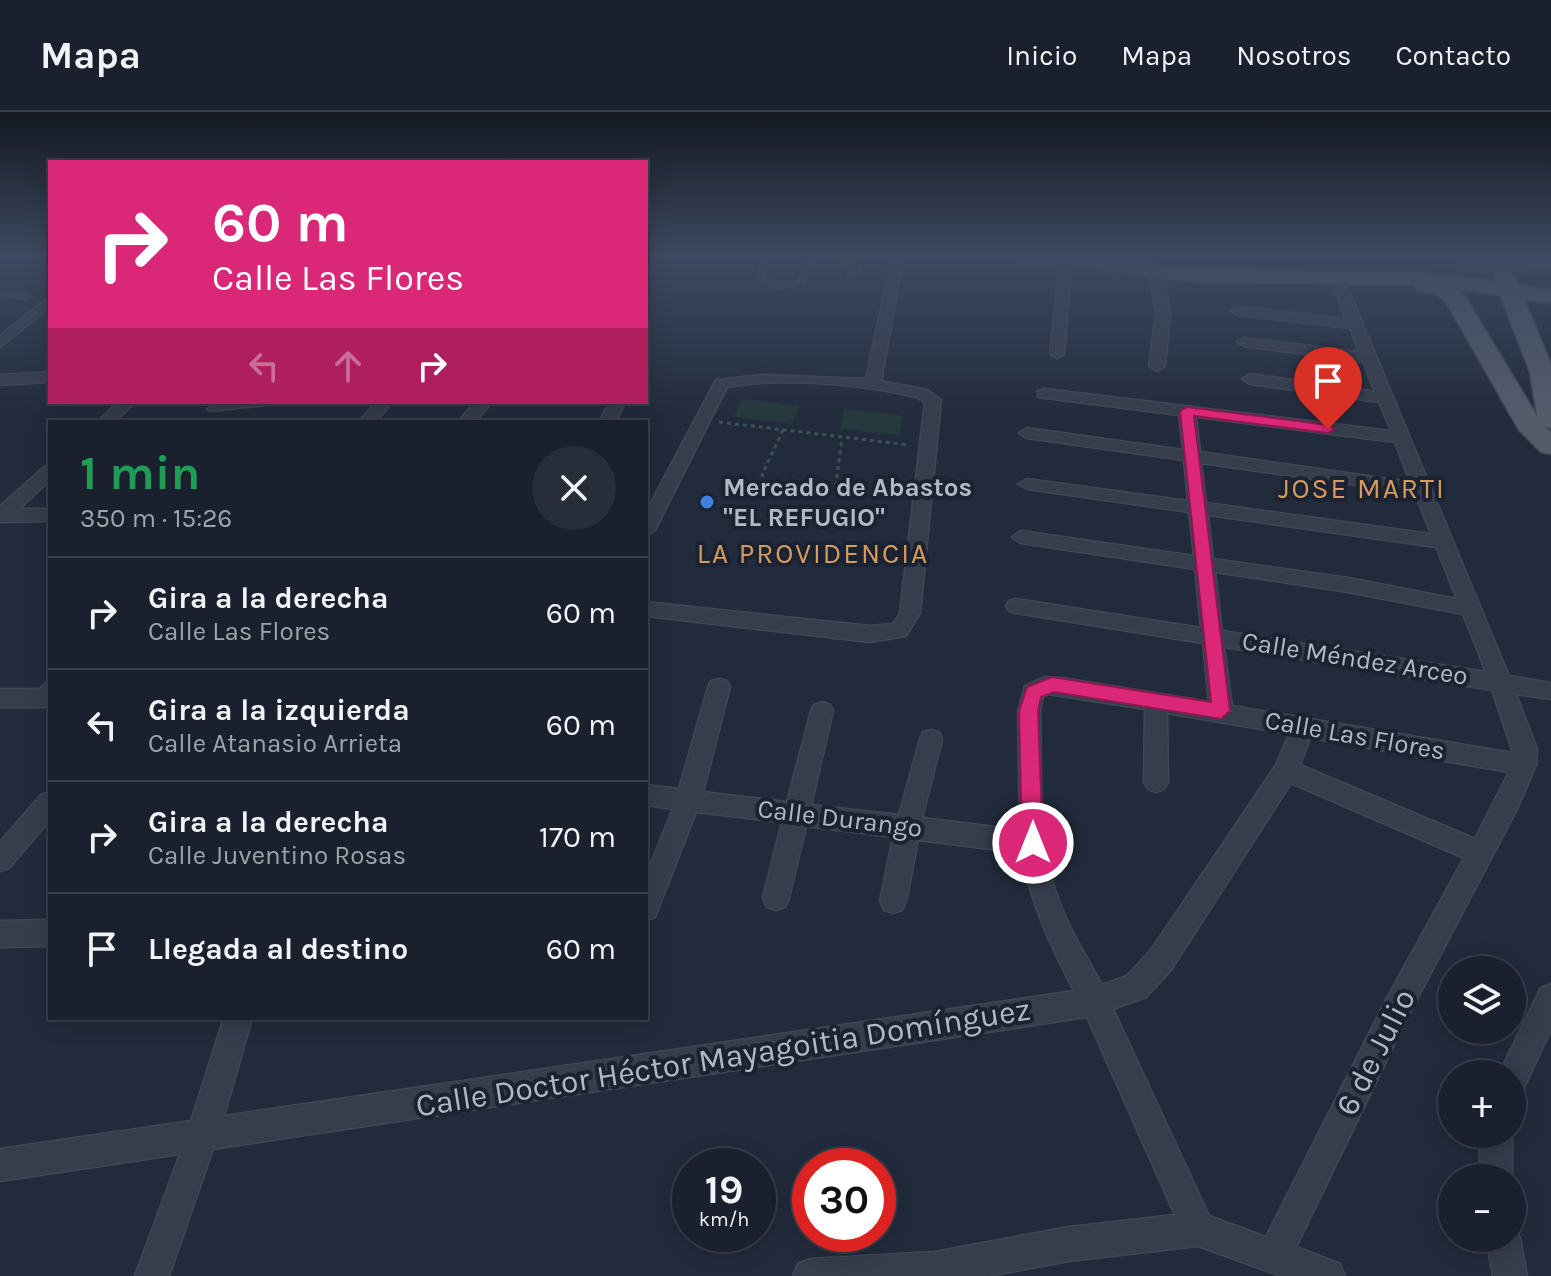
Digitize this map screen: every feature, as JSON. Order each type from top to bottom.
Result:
[{"type":"main road","points":[[1460,310],[1532,430],[1551,446]]},
{"type":"main road","points":[[1481,310],[1520,376],[1549,410]]},
{"type":"main road","points":[[1517,310],[1542,372],[1549,410]]},
{"type":"street","points":[[0,343],[38,310]]},
{"type":"street","points":[[873,384],[887,310]]},
{"type":"street","points":[[1057,354],[1061,310]]},
{"type":"street","points":[[1157,366],[1163,310]]},
{"type":"street","points":[[1350,310],[1500,681],[1525,749],[1524,765]]},
{"type":"street","points":[[1238,311],[1356,324]]},
{"type":"street","points":[[1244,342],[1370,358]]},
{"type":"street","points":[[0,380],[48,377]]},
{"type":"street","points":[[648,526],[721,383],[735,378],[873,384],[918,390],[931,395],[929,448],[910,613],[899,631],[870,634],[648,609]]},
{"type":"street","points":[[1250,379],[1386,398]]},
{"type":"street","points":[[1044,394],[1404,438]]},
{"type":"street","points":[[107,420],[125,404]]},
{"type":"street","points":[[369,420],[382,404]]},
{"type":"street","points":[[468,420],[482,404]]},
{"type":"street","points":[[1187,411],[1221,711]]},
{"type":"street","points":[[1027,433],[1424,489]]},
{"type":"street","points":[[1,515],[48,473]]},
{"type":"street","points":[[1027,484],[1444,542]]},
{"type":"street","points":[[1,515],[48,515]]},
{"type":"street","points":[[1021,537],[1348,585],[1472,609]]},
{"type":"street","name":"Calle Méndez Arceo","points":[[1016,606],[1551,691]]},
{"type":"street","name":"Calle Las Flores","points":[[1033,843],[1029,711],[1033,692],[1044,685],[1221,711],[1524,765]]},
{"type":"street","points":[[648,903],[688,801],[719,687]]},
{"type":"street","points":[[0,698],[46,694]]},
{"type":"street","points":[[1156,702],[1156,782]]},
{"type":"street","points":[[776,898],[822,711]]},
{"type":"street","name":"Calle Doctor Héctor Mayagoitia Domínguez","points":[[0,1165],[1095,1002],[1136,987],[1161,960],[1286,770],[1303,727]]},
{"type":"street","points":[[893,901],[908,826],[931,739]]},
{"type":"street","name":"6 de Julio","points":[[1274,1256],[1396,1010],[1481,853],[1524,765]]},
{"type":"street","points":[[1286,770],[1481,853]]},
{"type":"street","name":"Calle Durango","points":[[648,795],[1033,843]]},
{"type":"street","points":[[0,860],[48,804]]},
{"type":"street","points":[[1033,843],[1041,888],[1058,931],[1095,1002],[1198,1229]]},
{"type":"street","points":[[0,934],[48,933]]},
{"type":"street","points":[[1521,1060],[1551,998]]},
{"type":"street","points":[[152,1276],[203,1133],[237,1020]]},
{"type":"street","points":[[810,1276],[934,1272],[1069,1244],[1198,1229],[1328,1276]]},
{"type":"street","points":[[1506,1252],[1510,1276]]},
{"type":"lane","points":[[211,409],[257,404]]},
{"type":"path","points":[[701,420],[929,448]]},
{"type":"path","points":[[783,430],[762,475],[764,481],[822,493],[836,484],[842,438]]},
{"type":"green space","points":[[742,399],[799,406],[792,424],[734,417]]},
{"type":"green space","points":[[844,409],[903,415],[900,435],[840,429]]},
{"type":"place","name":"Mercado de Abastos \"EL REFUGIO\"","points":[[707,502]]},
{"type":"district","name":"JOSE MARTI","points":[[1362,488]]},
{"type":"district","name":"LA PROVIDENCIA","points":[[813,553]]},
{"type":"route","points":[[1033,843],[1029,711],[1033,692],[1052,684],[1221,711],[1187,411],[1328,429]]}]
